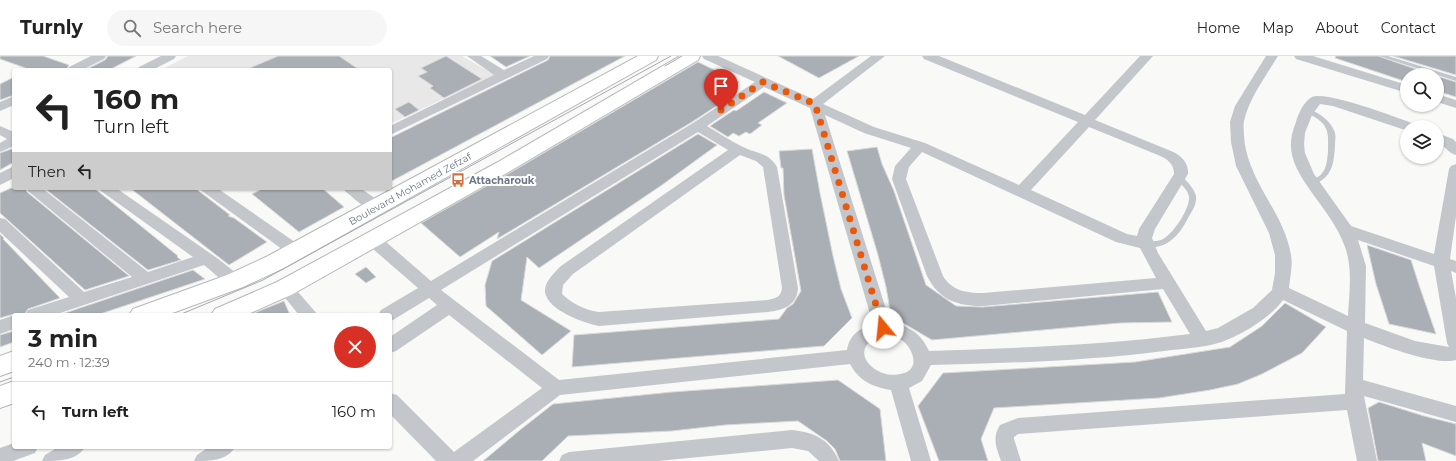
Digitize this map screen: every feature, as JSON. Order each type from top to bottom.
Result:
[{"type":"main road","name":"Boulevard Mohamed Zefzaf","points":[[147,313],[235,281],[255,272],[377,207],[650,56]]},
{"type":"main road","points":[[227,313],[285,288],[505,166],[692,56]]},
{"type":"main road","points":[[0,366],[12,362]]},
{"type":"main road","points":[[0,398],[12,393]]},
{"type":"street","points":[[78,56],[96,58]]},
{"type":"street","points":[[147,68],[170,56]]},
{"type":"street","points":[[473,56],[503,75]]},
{"type":"street","points":[[392,130],[543,56]]},
{"type":"street","points":[[708,56],[870,130],[920,146],[1122,238],[1145,244]]},
{"type":"street","points":[[815,104],[879,56]]},
{"type":"street","points":[[1021,192],[1088,122],[1147,56]]},
{"type":"street","points":[[924,358],[1059,353],[1141,348],[1202,339],[1223,334],[1259,313],[1275,298],[1280,291],[1283,274],[1283,255],[1277,233],[1244,166],[1240,153],[1236,122],[1242,106],[1272,56]]},
{"type":"street","points":[[1300,56],[1400,87]]},
{"type":"street","points":[[936,57],[1169,155],[1181,166],[1182,170],[1179,178],[1147,229],[1144,238],[1145,244],[1167,283],[1202,339]]},
{"type":"street","points":[[77,68],[96,58]]},
{"type":"street","points":[[390,313],[698,126],[763,82]]},
{"type":"street","points":[[1367,461],[1354,393],[1358,266],[1354,248],[1345,230],[1301,162],[1297,146],[1299,133],[1308,111],[1317,100],[1328,100],[1400,124]]},
{"type":"street","points":[[1444,100],[1456,104]]},
{"type":"street","points":[[0,107],[12,101]]},
{"type":"street","points":[[815,104],[883,328]]},
{"type":"street","points":[[698,126],[738,150],[761,158],[767,162],[770,167],[790,288],[787,300],[783,303],[768,306],[599,319],[588,317],[557,300],[554,296],[554,287],[560,276],[567,270],[738,150]]},
{"type":"street","points":[[0,130],[12,136]]},
{"type":"street","points":[[1444,140],[1456,151]]},
{"type":"street","points":[[0,148],[12,142]]},
{"type":"street","points":[[920,146],[902,166],[899,179],[935,276],[942,287],[948,292],[956,296],[972,299],[1167,283]]},
{"type":"street","points":[[1456,169],[1448,265],[1456,344]]},
{"type":"street","points":[[0,180],[12,173]]},
{"type":"street","points":[[35,190],[146,279]]},
{"type":"street","points":[[109,190],[235,281]]},
{"type":"street","points":[[210,190],[296,251]]},
{"type":"street","points":[[353,190],[377,207]]},
{"type":"street","points":[[0,223],[81,299]]},
{"type":"street","points":[[1345,230],[1448,265]]},
{"type":"street","points":[[372,239],[449,306],[556,388]]},
{"type":"street","points":[[40,313],[206,259]]},
{"type":"street","points":[[285,288],[307,313]]},
{"type":"street","points":[[1280,291],[1356,328],[1414,349],[1449,354],[1456,353]]},
{"type":"street","points":[[392,345],[449,306]]},
{"type":"street","points":[[0,327],[12,323]]},
{"type":"street","points":[[883,328],[901,332],[910,336],[921,349],[924,358],[922,367],[917,375],[909,380],[898,383],[886,383],[875,379],[862,369],[855,356],[857,342],[861,337],[874,330],[883,328]]},
{"type":"street","points":[[458,461],[556,388],[855,356]]},
{"type":"street","points":[[898,383],[921,461]]},
{"type":"street","points":[[1011,461],[1004,436],[1009,429],[1018,426],[1354,393],[1456,414]]},
{"type":"street","points":[[392,403],[449,461]]},
{"type":"street","points":[[570,461],[792,439],[804,440],[813,443],[824,452],[829,461]]},
{"type":"street","points":[[0,457],[22,449]]},
{"type":"street","points":[[52,461],[72,449]]},
{"type":"street","points":[[204,461],[222,449]]},
{"type":"lane","points":[[1382,56],[1456,78]]},
{"type":"lane","points":[[1308,111],[1324,121],[1332,134],[1328,173],[1322,179],[1313,182]]},
{"type":"lane","points":[[1145,244],[1158,244],[1168,241],[1192,204],[1193,200],[1191,192],[1179,178]]},
{"type":"shaded area","points":[[188,56],[462,56],[495,75],[392,123],[392,68],[165,68]]},
{"type":"building","points":[[0,56],[43,56],[69,65],[67,68],[25,68],[0,59]]},
{"type":"building","points":[[108,56],[136,56],[113,68],[89,68],[105,60]]},
{"type":"building","points":[[278,56],[339,56],[357,68],[250,68]]},
{"type":"building","points":[[446,56],[482,79],[444,98],[430,88],[433,86],[418,76],[427,72],[421,68]]},
{"type":"building","points":[[490,56],[530,56],[506,67]]},
{"type":"building","points":[[550,56],[625,56],[392,181],[392,137],[548,60]]},
{"type":"building","points":[[778,56],[859,56],[819,78]]},
{"type":"building","points":[[1336,56],[1378,56],[1413,68],[1400,68],[1400,80],[1335,58]]},
{"type":"building","points":[[1393,56],[1456,56],[1456,75],[1444,71],[1444,68],[1433,68]]},
{"type":"building","points":[[698,62],[739,82],[713,98],[721,103],[497,239],[499,232],[460,257],[421,223],[513,171]]},
{"type":"building","points":[[12,78],[12,96],[0,100],[0,84]]},
{"type":"building","points":[[1444,78],[1456,82],[1456,97],[1444,93]]},
{"type":"building","points":[[764,92],[787,103],[758,123],[762,125],[750,134],[746,132],[739,136],[733,133],[728,137],[710,126],[734,110],[736,111]]},
{"type":"building","points":[[409,102],[419,110],[405,117],[395,109]]},
{"type":"building","points":[[698,134],[717,145],[662,185],[539,268],[527,257],[521,300],[571,331],[542,355],[486,306],[485,285],[492,261]]},
{"type":"building","points":[[877,147],[882,164],[894,191],[926,285],[956,306],[983,307],[1158,292],[1172,322],[1120,323],[932,340],[891,316],[878,255],[847,151]]},
{"type":"building","points":[[12,149],[12,163],[0,170],[0,153]]},
{"type":"building","points":[[812,149],[833,256],[841,289],[852,318],[824,346],[572,367],[574,335],[779,319],[787,308],[793,304],[801,291],[784,195],[783,168],[781,168],[779,151]]},
{"type":"building","points":[[11,188],[12,190],[26,190],[129,276],[85,290],[0,213],[0,193]]},
{"type":"building","points":[[47,190],[96,190],[181,260],[148,270]]},
{"type":"building","points":[[133,190],[198,190],[230,215],[228,216],[234,218],[267,242],[229,265]]},
{"type":"building","points":[[260,190],[324,190],[344,207],[299,232],[252,194]]},
{"type":"building","points":[[0,234],[4,238],[3,239],[60,298],[28,309],[25,313],[12,313],[12,315],[0,318]]},
{"type":"building","points":[[1367,245],[1411,260],[1436,334],[1389,324],[1376,284]]},
{"type":"building","points":[[366,267],[376,277],[366,283],[355,274]]},
{"type":"building","points":[[193,270],[205,279],[103,313],[65,313]]},
{"type":"building","points":[[284,301],[289,313],[254,313]]},
{"type":"building","points":[[1285,303],[1326,327],[1302,353],[1262,374],[1238,384],[1210,390],[1159,398],[994,408],[981,439],[988,461],[939,461],[918,406],[943,373],[1135,362],[1230,347],[1262,326]]},
{"type":"building","points":[[12,332],[12,343],[0,347],[0,335]]},
{"type":"building","points":[[838,380],[880,409],[886,461],[840,461],[835,449],[827,441],[798,421],[725,425],[672,431],[568,436],[542,461],[483,461],[553,404],[672,392]]},
{"type":"building","points":[[1379,402],[1456,424],[1456,456],[1422,443],[1426,461],[1378,461],[1368,408]]},
{"type":"tram line","points":[[184,313],[263,280],[671,56]]},
{"type":"tram line","points":[[665,66],[682,56]]},
{"type":"tram line","points":[[0,382],[12,378]]},
{"type":"place","name":"Attacharouk","points":[[458,180]]},
{"type":"route","points":[[721,110],[763,82],[815,104],[883,328]]}]
